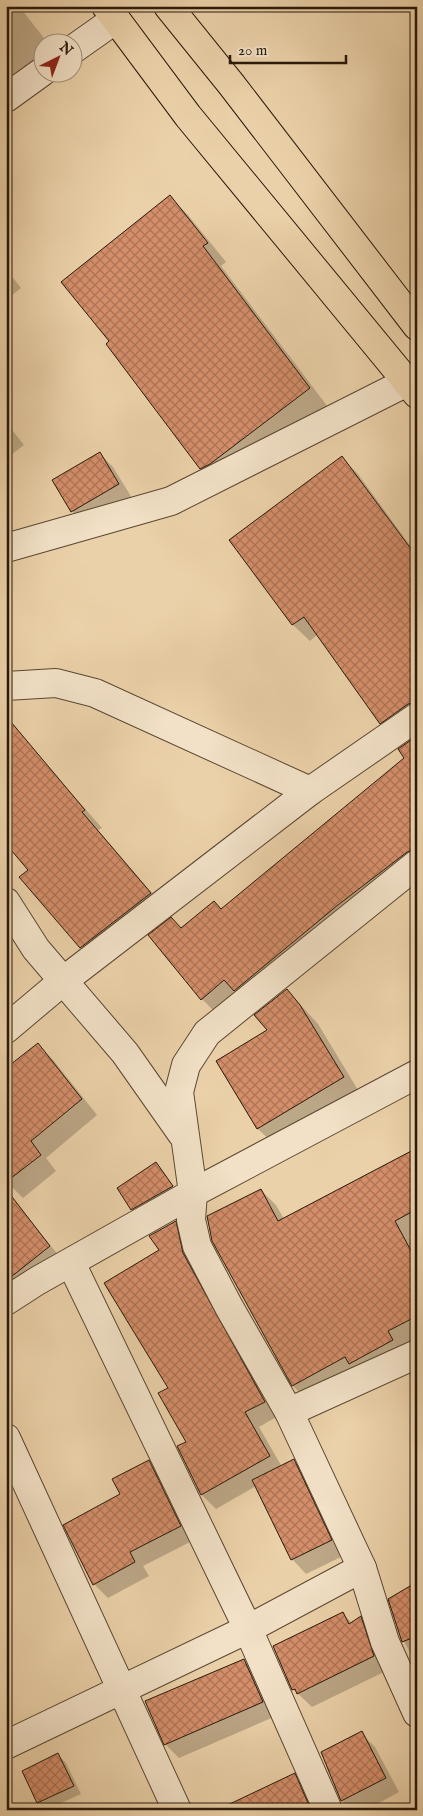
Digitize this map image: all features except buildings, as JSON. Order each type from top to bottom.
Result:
[{"type":"highway","points":[[168,6],[231,84],[417,326]]},
{"type":"highway","points":[[111,13],[188,116],[412,388]]},
{"type":"street","points":[[82,41],[111,13]]},
{"type":"street","points":[[6,98],[32,79]]},
{"type":"street","points":[[6,548],[171,501],[412,388]]},
{"type":"street","points":[[6,686],[56,683],[95,693],[310,791]]},
{"type":"street","points":[[6,1029],[63,981],[310,791],[417,717]]},
{"type":"street","points":[[417,864],[207,1033],[186,1065],[179,1092],[193,1194],[191,1220],[197,1246],[229,1307],[289,1412],[362,1568],[384,1642],[417,1713]]},
{"type":"street","points":[[6,902],[36,949],[125,1053],[185,1139]]},
{"type":"street","points":[[6,1301],[193,1194],[417,1074]]},
{"type":"street","points":[[70,1263],[248,1629],[328,1810]]},
{"type":"street","points":[[289,1412],[417,1354]]},
{"type":"street","points":[[6,1438],[124,1690],[176,1810]]},
{"type":"street","points":[[6,1745],[248,1629],[362,1568]]}]
